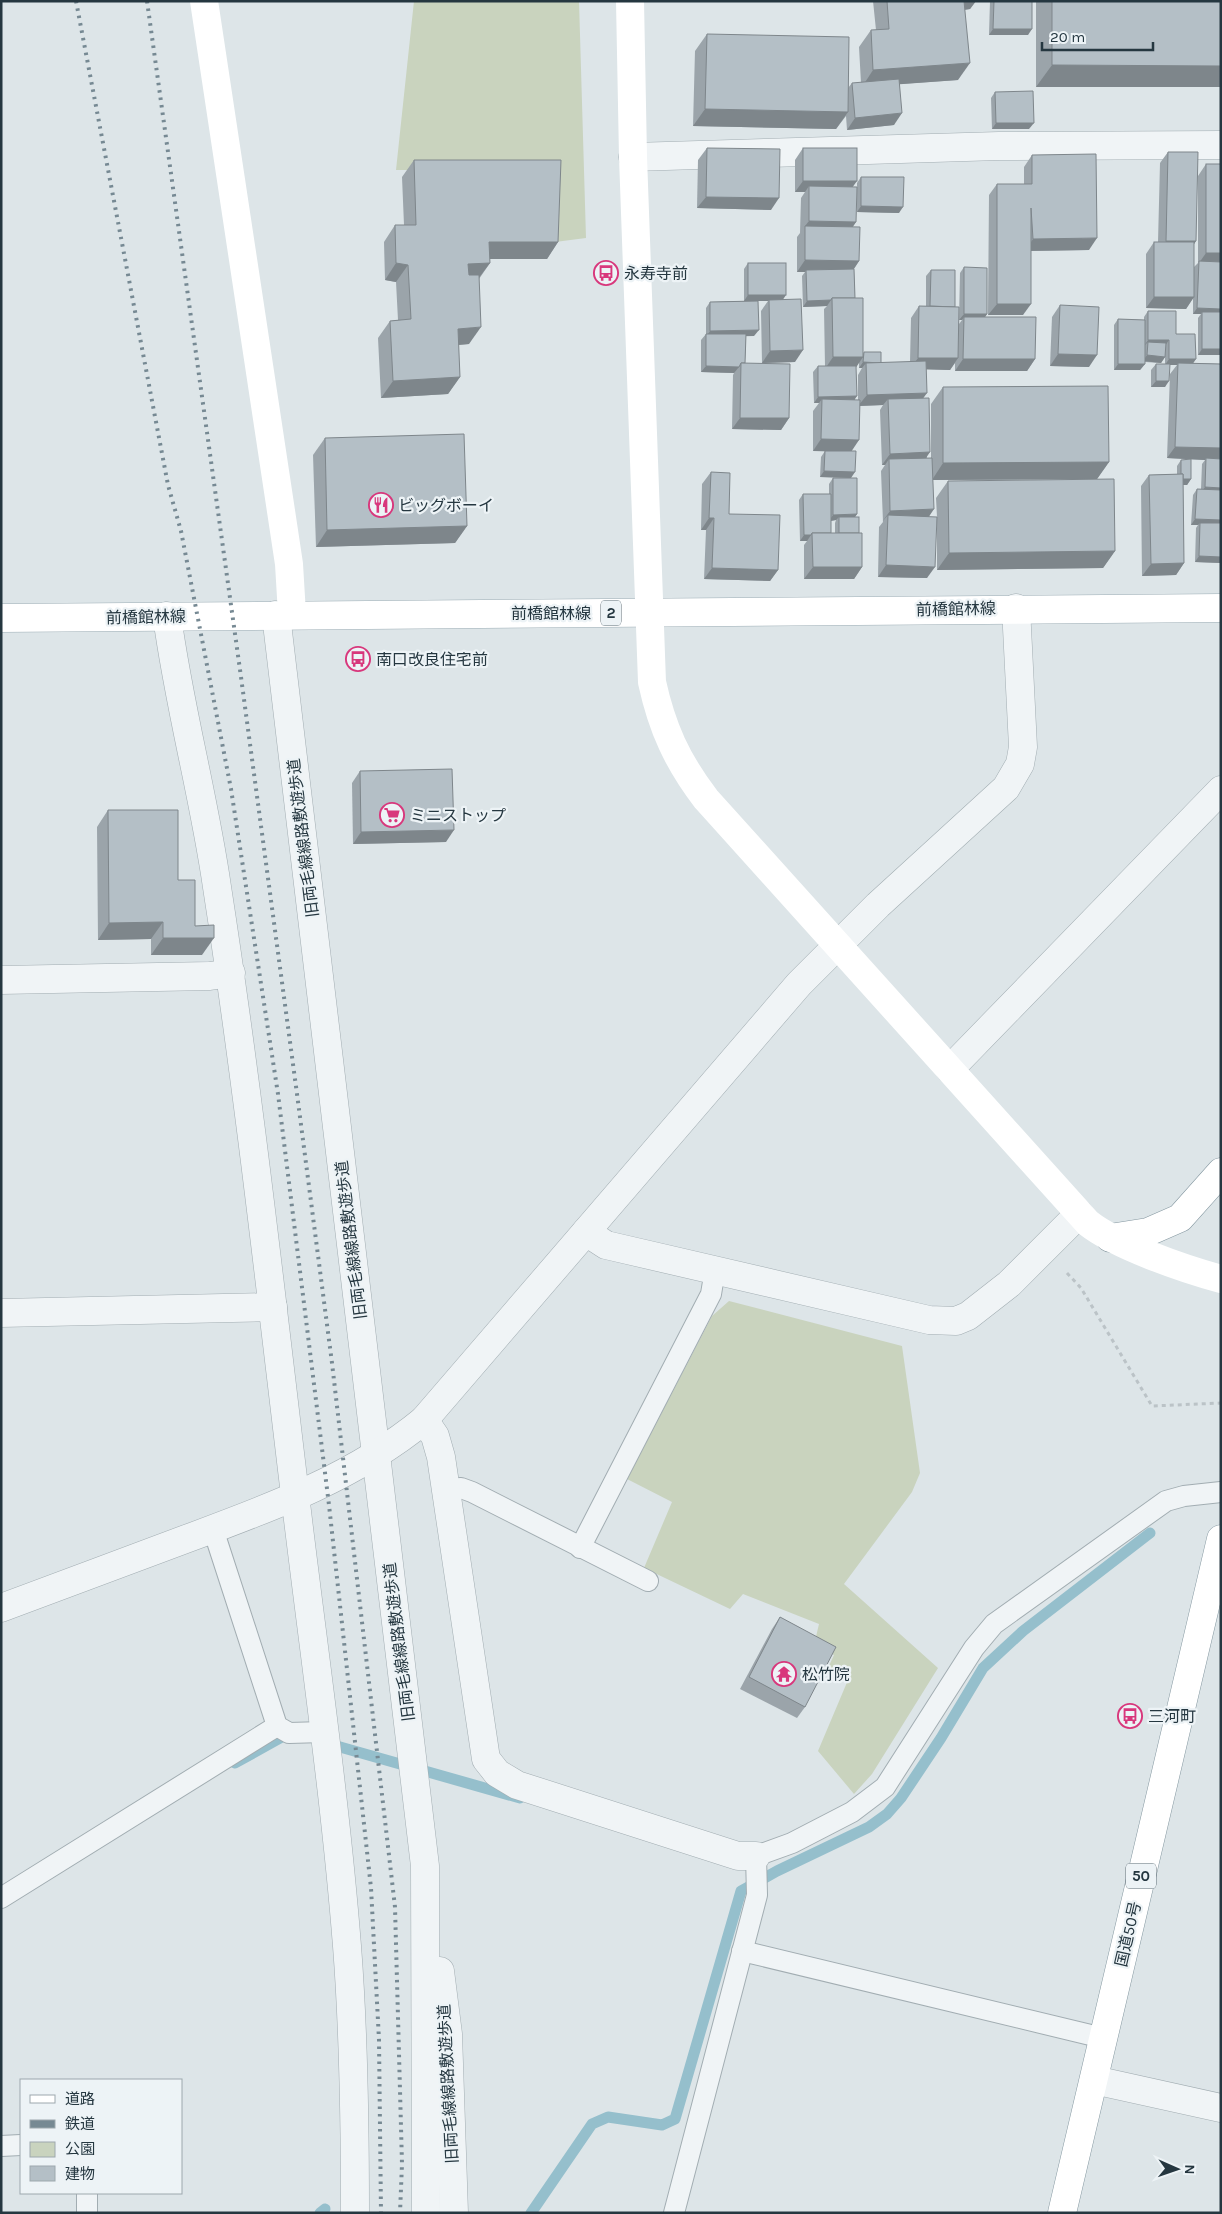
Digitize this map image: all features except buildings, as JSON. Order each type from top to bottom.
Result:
[{"type":"main road","points":[[204,1],[289,564],[284,615]]},
{"type":"main road","points":[[630,1],[633,157],[651,612],[652,682],[659,714],[669,740],[686,772],[706,798],[1079,1214],[1097,1231],[1110,1238],[1197,1272],[1221,1279]]},
{"type":"main road","name":"前橋館林線","points":[[1,618],[1016,608],[1221,608]]},
{"type":"main road","points":[[1110,1238],[1148,1232],[1180,1218],[1221,1172]]},
{"type":"main road","name":"国道50号","points":[[1062,2213],[1221,1539]]},
{"type":"street","points":[[633,157],[999,146],[1221,145]]},
{"type":"street","points":[[1,1608],[295,1498],[377,1453],[405,1436],[424,1420],[799,984],[878,904],[1006,788],[1020,764],[1023,747],[1016,608]]},
{"type":"street","name":"旧両毛線線路敷遊歩道","points":[[284,615],[377,1453],[425,1866],[448,2034],[454,2213]]},
{"type":"street","points":[[167,616],[176,676],[213,858],[230,973],[273,1307],[324,1732],[347,1946],[354,2072],[355,2213]]},
{"type":"street","points":[[950,1069],[1221,790]]},
{"type":"street","points":[[1,980],[210,976],[230,973]]},
{"type":"street","points":[[586,1232],[606,1245],[929,1320],[956,1321],[968,1316],[1009,1284],[1079,1214]]},
{"type":"street","points":[[1,1313],[273,1307]]},
{"type":"street","points":[[424,1420],[435,1436],[441,1457],[486,1759],[497,1773],[517,1785],[738,1856],[756,1856]]},
{"type":"street","name":"旧両毛線線路敷遊歩道","points":[[425,1866],[426,2213]]},
{"type":"street","points":[[1094,2080],[1221,2108]]},
{"type":"lane","points":[[580,1548],[711,1294],[715,1270]]},
{"type":"lane","points":[[446,1489],[461,1488],[472,1492],[648,1581]]},
{"type":"lane","points":[[674,2213],[757,1895],[756,1856],[792,1843],[852,1812],[885,1787],[974,1648],[994,1624],[1166,1501],[1184,1496],[1221,1492]]},
{"type":"lane","points":[[213,1529],[277,1726],[289,1733],[324,1732]]},
{"type":"lane","points":[[1,1898],[277,1726]]},
{"type":"lane","points":[[742,1951],[1103,2038]]},
{"type":"lane","points":[[1,2146],[20,2146]]},
{"type":"lane","points":[[87,2194],[87,2213]]},
{"type":"path","points":[[1044,1249],[1081,1288],[1152,1406],[1221,1403]]},
{"type":"green space","points":[[414,1],[579,1],[586,238],[555,242],[557,170],[396,170]]},
{"type":"green space","points":[[729,1301],[902,1346],[920,1473],[912,1492],[844,1584],[938,1668],[872,1774],[854,1794],[818,1751],[848,1680],[827,1670],[834,1655],[814,1645],[819,1624],[743,1594],[730,1609],[644,1568],[672,1502],[627,1479],[712,1316]]},
{"type":"waterway","points":[[531,2213],[592,2124],[608,2117],[662,2125],[675,2119],[741,1891],[777,1871],[869,1827],[887,1814],[901,1798],[941,1738],[983,1668],[1023,1631],[1150,1533]]},
{"type":"waterway","points":[[235,1763],[289,1733],[291,1734]]},
{"type":"waterway","points":[[326,1743],[520,1798]]},
{"type":"waterway","points":[[320,2213],[325,2209]]},
{"type":"railway","points":[[76,1],[168,485],[181,531],[231,789],[278,1094],[329,1505],[371,1888],[379,2040],[381,2213]]},
{"type":"railway","points":[[147,1],[297,1094],[332,1363],[395,1907],[402,2164],[400,2213]]},
{"type":"place","name":"永寿寺前","points":[[606,273]]},
{"type":"place","name":"ビッグボーイ","points":[[381,505]]},
{"type":"place","name":"南口改良住宅前","points":[[358,659]]},
{"type":"place","name":"ミニストップ","points":[[392,815]]},
{"type":"place","name":"松竹院","points":[[784,1674]]},
{"type":"place","name":"三河町","points":[[1130,1716]]}]
